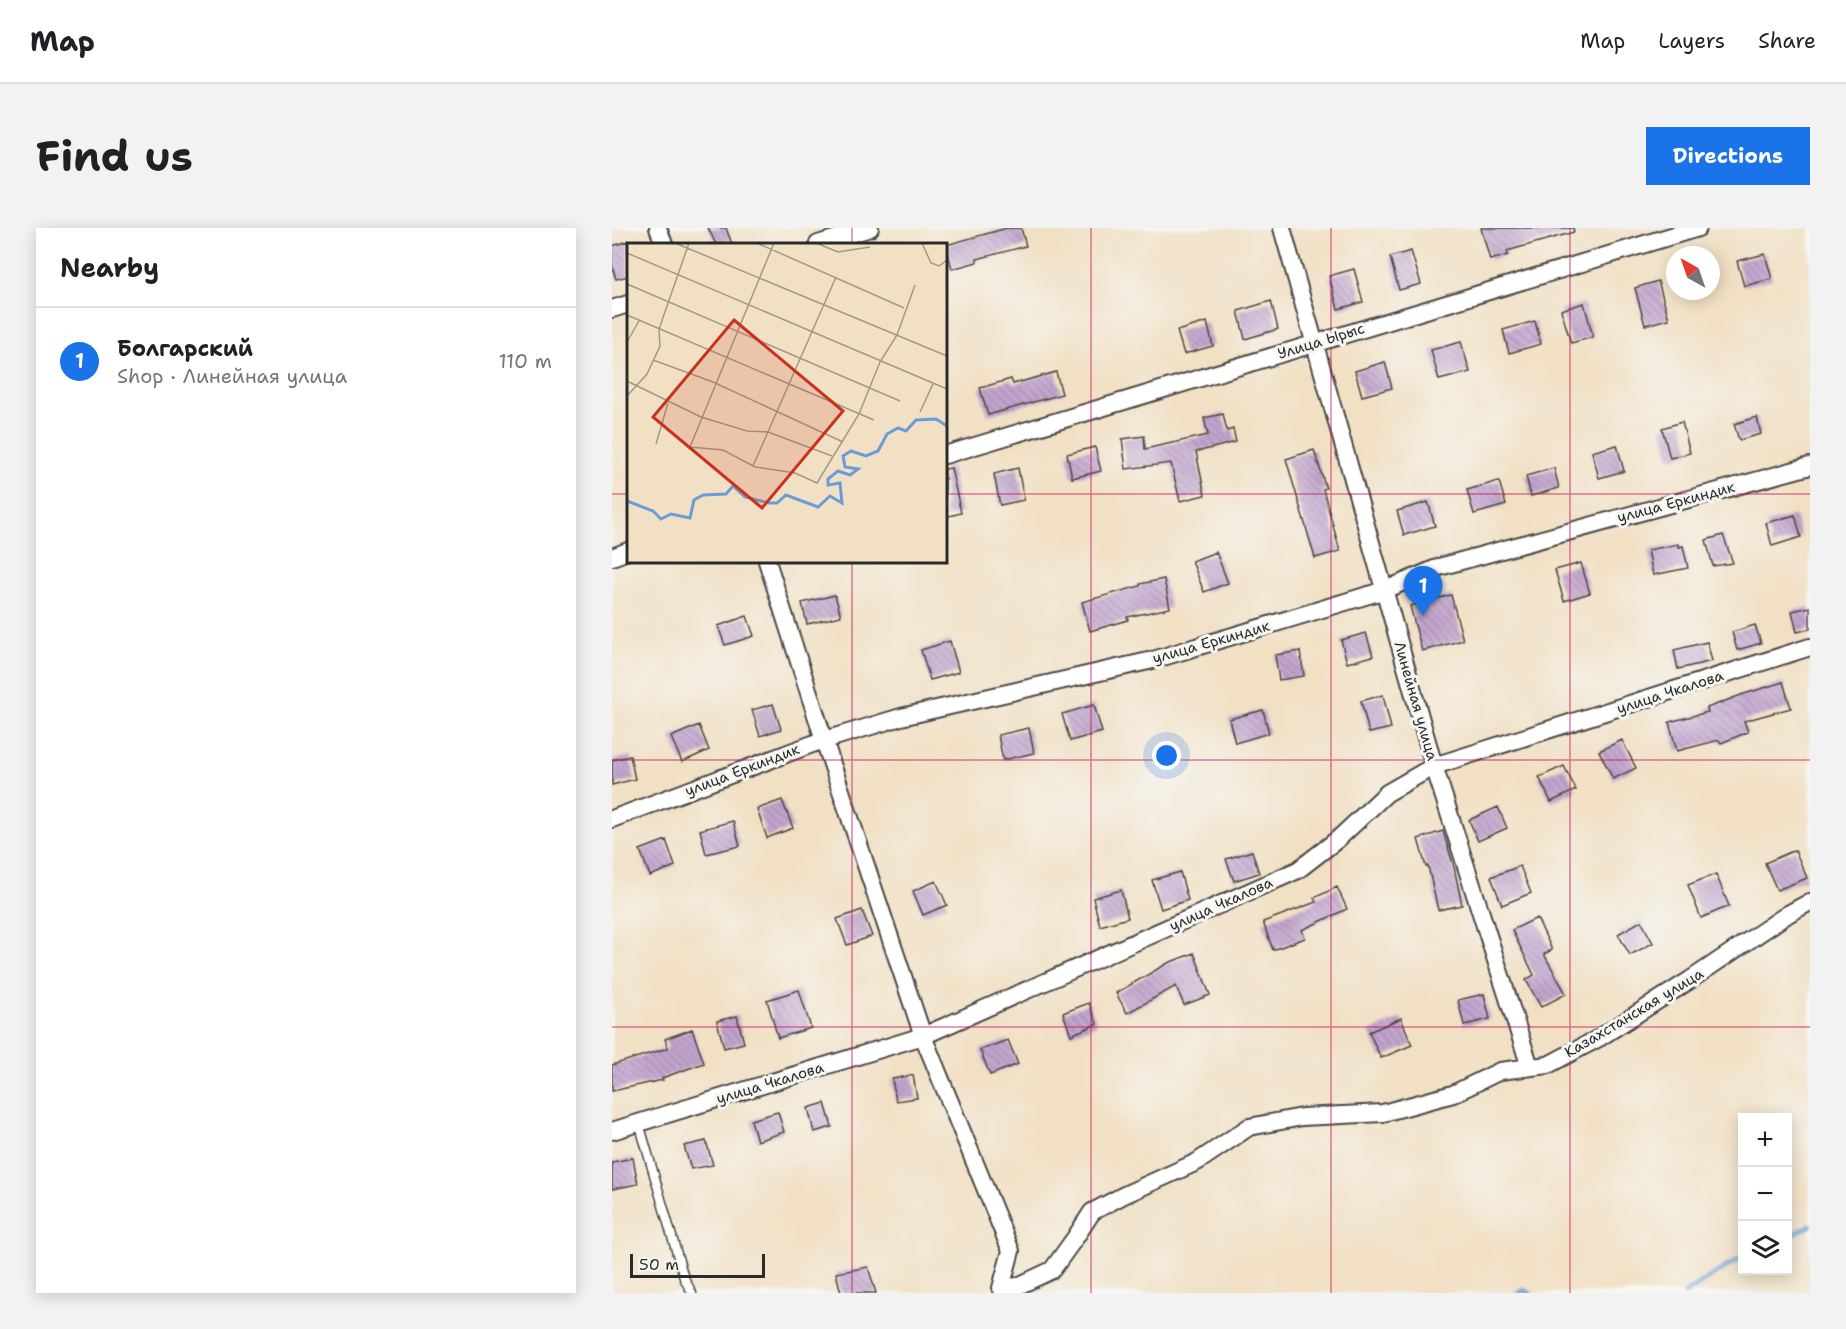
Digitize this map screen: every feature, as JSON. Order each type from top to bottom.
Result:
[{"type":"street","points":[[658,228],[664,243]]},
{"type":"street","points":[[821,243],[870,228]]},
{"type":"street","name":"Линейная улица","points":[[1282,228],[1434,766],[1530,1067]]},
{"type":"street","name":"Улица Ырыс","points":[[946,455],[1698,228]]},
{"type":"street","points":[[612,309],[627,304]]},
{"type":"street","name":"улица Еркиндик","points":[[612,819],[824,740],[901,717],[1153,660],[1385,590],[1439,567],[1810,466]]},
{"type":"street","points":[[612,557],[627,551]]},
{"type":"street","points":[[767,562],[923,1036]]},
{"type":"street","name":"улица Чкалова","points":[[612,1131],[923,1036],[1298,870],[1338,838],[1387,793],[1434,766],[1810,647]]},
{"type":"street","name":"Казахстанская улица","points":[[923,1036],[1011,1251],[1001,1288],[1018,1286],[1052,1270],[1092,1212],[1197,1162],[1250,1127],[1302,1117],[1383,1113],[1453,1094],[1500,1071],[1548,1065],[1599,1038],[1788,914],[1810,902]]},
{"type":"lane","points":[[639,1123],[684,1278],[692,1293]]},
{"type":"building","points":[[708,228],[726,228],[732,243],[716,243]]},
{"type":"building","points":[[1007,228],[1021,228],[1026,246],[977,259],[977,262],[952,269],[946,245]]},
{"type":"building","points":[[1481,228],[1573,228],[1574,232],[1507,251],[1508,255],[1490,260]]},
{"type":"building","points":[[628,241],[627,276],[616,279],[612,265],[612,246]]},
{"type":"building","points":[[1411,251],[1421,284],[1399,290],[1390,257]]},
{"type":"building","points":[[1765,254],[1772,279],[1744,286],[1737,261]]},
{"type":"building","points":[[1354,269],[1363,302],[1338,309],[1329,276]]},
{"type":"building","points":[[1658,281],[1669,319],[1645,325],[1635,288]]},
{"type":"building","points":[[1271,301],[1278,329],[1245,339],[1238,311]]},
{"type":"building","points":[[1584,303],[1593,337],[1571,343],[1561,310]]},
{"type":"building","points":[[1535,321],[1541,344],[1509,353],[1503,330]]},
{"type":"building","points":[[1207,322],[1213,346],[1184,354],[1177,331]]},
{"type":"building","points":[[1461,342],[1470,372],[1439,380],[1431,350]]},
{"type":"building","points":[[1385,362],[1392,388],[1362,396],[1355,371]]},
{"type":"building","points":[[1056,372],[1062,394],[988,415],[980,388],[1011,379],[1013,384]]},
{"type":"building","points":[[1223,414],[1227,431],[1233,429],[1236,442],[1196,452],[1205,495],[1180,501],[1171,463],[1126,469],[1122,439],[1144,436],[1145,449],[1208,435],[1204,418]]},
{"type":"building","points":[[1757,417],[1761,434],[1739,440],[1734,424]]},
{"type":"building","points":[[1682,422],[1690,453],[1670,458],[1662,428]]},
{"type":"building","points":[[1617,445],[1624,471],[1599,478],[1592,452]]},
{"type":"building","points":[[1095,447],[1101,471],[1072,478],[1067,454]]},
{"type":"building","points":[[1314,450],[1326,488],[1323,489],[1340,551],[1315,558],[1286,459]]},
{"type":"building","points":[[951,468],[961,513],[946,517],[946,469]]},
{"type":"building","points":[[1018,468],[1024,500],[1000,505],[994,474]]},
{"type":"building","points":[[1554,468],[1559,488],[1531,496],[1526,476]]},
{"type":"building","points":[[1499,481],[1506,505],[1474,514],[1467,490]]},
{"type":"building","points":[[1428,502],[1435,526],[1404,535],[1397,511]]},
{"type":"building","points":[[1795,515],[1801,537],[1772,546],[1766,523]]},
{"type":"building","points":[[1723,535],[1733,563],[1713,566],[1706,540]]},
{"type":"building","points":[[1678,544],[1679,547],[1683,546],[1688,568],[1653,575],[1648,550]]},
{"type":"building","points":[[1216,552],[1228,583],[1204,592],[1192,561]]},
{"type":"building","points":[[1581,563],[1590,593],[1564,601],[1555,570]]},
{"type":"building","points":[[1164,579],[1170,608],[1127,617],[1128,620],[1090,631],[1082,602]]},
{"type":"building","points":[[835,595],[841,616],[807,624],[802,603]]},
{"type":"building","points":[[1451,595],[1463,640],[1422,651],[1410,606]]},
{"type":"building","points":[[1810,607],[1810,629],[1797,632],[1792,611]]},
{"type":"building","points":[[747,616],[754,636],[725,645],[718,626]]},
{"type":"building","points":[[1755,625],[1761,643],[1737,650],[1732,632]]},
{"type":"building","points":[[1366,633],[1373,656],[1347,663],[1341,640]]},
{"type":"building","points":[[950,641],[959,672],[930,680],[921,650]]},
{"type":"building","points":[[1707,642],[1712,661],[1678,669],[1674,650]]},
{"type":"building","points":[[1300,651],[1304,676],[1279,680],[1275,655]]},
{"type":"building","points":[[1783,682],[1791,708],[1744,721],[1748,732],[1721,743],[1719,740],[1677,751],[1669,722],[1708,712],[1707,708]]},
{"type":"building","points":[[1383,695],[1391,728],[1369,733],[1361,701]]},
{"type":"building","points":[[773,704],[781,729],[760,736],[752,710]]},
{"type":"building","points":[[1094,705],[1102,732],[1070,741],[1062,714]]},
{"type":"building","points":[[1263,710],[1269,733],[1235,743],[1229,719]]},
{"type":"building","points":[[699,725],[709,750],[682,762],[671,737]]},
{"type":"building","points":[[1029,728],[1034,753],[1003,760],[998,735]]},
{"type":"building","points":[[1622,740],[1636,768],[1613,779],[1599,751]]},
{"type":"building","points":[[630,756],[635,779],[612,785],[612,760]]},
{"type":"building","points":[[1564,766],[1576,790],[1551,802],[1539,777]]},
{"type":"building","points":[[782,800],[793,828],[767,838],[757,809]]},
{"type":"building","points":[[1498,807],[1507,828],[1478,841],[1469,820]]},
{"type":"building","points":[[733,821],[740,846],[706,854],[700,830]]},
{"type":"building","points":[[1443,831],[1462,905],[1438,910],[1428,866],[1426,867],[1418,839]]},
{"type":"building","points":[[666,840],[675,866],[650,876],[640,850]]},
{"type":"building","points":[[1795,850],[1807,878],[1777,890],[1765,863]]},
{"type":"building","points":[[1252,851],[1259,873],[1234,881],[1226,859]]},
{"type":"building","points":[[1520,866],[1531,893],[1502,905],[1491,877]]},
{"type":"building","points":[[1180,872],[1188,900],[1161,909],[1152,880]]},
{"type":"building","points":[[1716,874],[1729,906],[1701,918],[1688,885]]},
{"type":"building","points":[[936,881],[947,905],[923,915],[913,891]]},
{"type":"building","points":[[1337,887],[1347,909],[1302,930],[1305,938],[1273,950],[1263,922],[1316,902],[1314,898]]},
{"type":"building","points":[[1121,890],[1128,918],[1100,926],[1093,898]]},
{"type":"building","points":[[862,910],[872,936],[847,945],[837,919]]},
{"type":"building","points":[[1537,918],[1552,950],[1544,954],[1566,994],[1541,1007],[1526,980],[1534,975],[1512,930]]},
{"type":"building","points":[[1641,921],[1653,943],[1630,955],[1618,934]]},
{"type":"building","points":[[1194,953],[1210,995],[1184,1005],[1176,986],[1127,1013],[1116,993],[1168,963]]},
{"type":"building","points":[[799,990],[811,1028],[778,1038],[767,1000]]},
{"type":"building","points":[[1484,994],[1490,1019],[1464,1025],[1458,1000]]},
{"type":"building","points":[[1089,1003],[1097,1024],[1071,1035],[1063,1013]]},
{"type":"building","points":[[737,1016],[744,1043],[724,1048],[717,1021]]},
{"type":"building","points":[[1401,1018],[1412,1045],[1381,1058],[1369,1032]]},
{"type":"building","points":[[692,1029],[704,1063],[662,1078],[663,1080],[612,1091],[612,1065],[668,1048],[665,1039]]},
{"type":"building","points":[[1008,1040],[1018,1064],[990,1075],[980,1050]]},
{"type":"building","points":[[913,1075],[917,1098],[896,1101],[892,1079]]},
{"type":"building","points":[[825,1103],[832,1127],[814,1132],[808,1108]]},
{"type":"building","points":[[778,1112],[784,1132],[757,1141],[751,1120]]},
{"type":"building","points":[[706,1141],[713,1165],[691,1169],[684,1146]]},
{"type":"building","points":[[633,1158],[638,1184],[612,1189],[612,1162]]},
{"type":"building","points":[[868,1267],[876,1293],[841,1293],[836,1273]]},
{"type":"waterway","points":[[1792,1234],[1810,1226]]},
{"type":"waterway","points":[[1685,1293],[1738,1260]]},
{"type":"waterway","points":[[1519,1293],[1523,1290],[1530,1293]]},
{"type":"place","name":"Болгарский","points":[[1423,616]]}]
